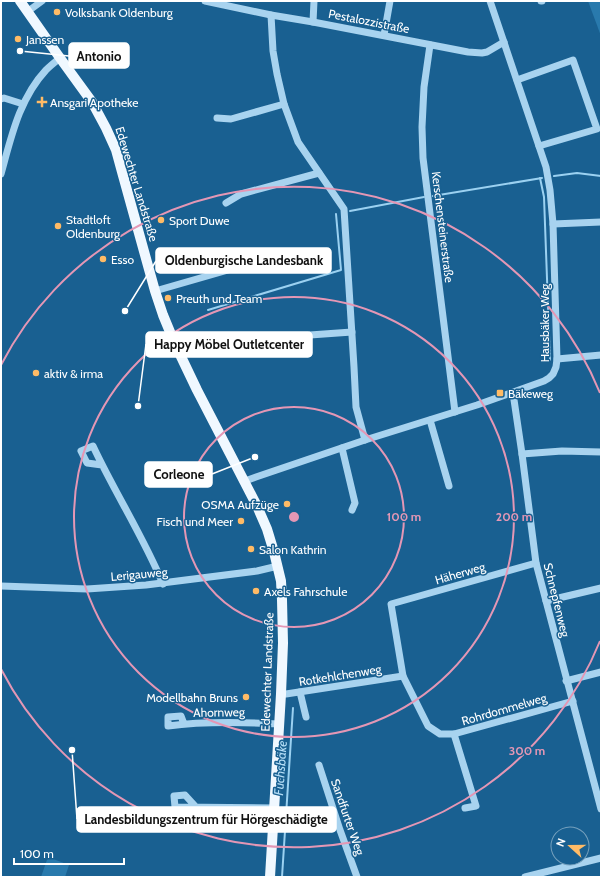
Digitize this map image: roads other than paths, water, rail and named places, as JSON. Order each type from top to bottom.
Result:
[{"type":"main road","name":"Edewechter Landstraße","points":[[20,1],[98,110],[111,138],[122,172],[163,315],[197,390],[257,506],[272,543],[281,581],[283,643],[270,877]]},
{"type":"street","points":[[27,12],[42,1]]},
{"type":"street","name":"Pestalozzistraße","points":[[208,1],[271,15],[384,35],[468,52],[487,52],[504,42]]},
{"type":"street","points":[[313,22],[314,1]]},
{"type":"street","points":[[384,35],[390,1]]},
{"type":"street","name":"Hausbäker Weg","points":[[245,481],[366,440],[513,393],[544,381],[553,374],[558,359],[553,224],[546,166],[490,1]]},
{"type":"street","points":[[271,15],[273,51],[277,74],[284,104],[298,142],[344,209],[356,407],[366,440]]},
{"type":"street","name":"Kerschensteinerstraße","points":[[430,45],[424,87],[422,127],[423,158],[455,412]]},
{"type":"street","points":[[1,174],[23,104],[46,70],[60,58]]},
{"type":"street","points":[[517,80],[573,60],[597,129],[539,146]]},
{"type":"street","points":[[1,99],[4,98],[23,104]]},
{"type":"street","points":[[217,118],[231,119],[284,104]]},
{"type":"street","points":[[226,202],[241,194],[319,172]]},
{"type":"street","points":[[553,224],[601,222]]},
{"type":"street","points":[[155,291],[235,268],[240,254]]},
{"type":"street","points":[[302,340],[310,335],[352,332]]},
{"type":"street","points":[[558,359],[601,355]]},
{"type":"street","name":"Schnepfenweg","points":[[513,393],[536,563],[566,681],[600,799],[601,810]]},
{"type":"street","points":[[430,420],[450,486]]},
{"type":"street","points":[[342,448],[355,503],[352,510]]},
{"type":"street","points":[[522,454],[562,451],[601,452]]},
{"type":"street","points":[[102,465],[154,562],[163,584]]},
{"type":"street","name":"Häherweg","points":[[403,676],[391,604],[536,563]]},
{"type":"street","name":"Lerigauweg","points":[[1,586],[87,589],[163,584],[257,571],[278,566]]},
{"type":"street","points":[[546,601],[601,588]]},
{"type":"street","points":[[566,681],[601,672]]},
{"type":"street","name":"Rotkehlchenweg","points":[[281,694],[403,676]]},
{"type":"street","name":"Rohrdommelweg","points":[[403,676],[428,726],[440,734],[454,734],[573,701]]},
{"type":"street","points":[[300,692],[306,717]]},
{"type":"street","name":"Ahornweg","points":[[184,724],[234,722],[279,724]]},
{"type":"street","points":[[454,734],[476,806],[465,808]]},
{"type":"street","name":"Sandfurter Weg","points":[[319,765],[357,877]]},
{"type":"street","points":[[196,807],[274,808]]},
{"type":"street","points":[[525,877],[601,858]]},
{"type":"waterway","points":[[554,176],[577,173],[601,176]]},
{"type":"waterway","points":[[540,178],[544,197],[550,360]]},
{"type":"waterway","points":[[433,196],[542,178]]},
{"type":"waterway","points":[[350,211],[424,197]]},
{"type":"waterway","points":[[208,310],[341,270],[336,214]]},
{"type":"waterway","name":"Fuchsbäke","points":[[282,877],[293,708]]},
{"type":"place","name":"Volksbank Oldenburg","points":[[57,12]]},
{"type":"place","name":"Janssen","points":[[18,39]]},
{"type":"place","name":"Antonio","points":[[20,51]]},
{"type":"place","name":"Ansgari Apotheke","points":[[42,102]]},
{"type":"place","name":"Sport Duwe","points":[[161,220]]},
{"type":"place","name":"Stadtloft Oldenburg","points":[[58,226]]},
{"type":"place","name":"Esso","points":[[103,259]]},
{"type":"place","name":"Preuth und Team","points":[[168,298]]},
{"type":"place","name":"Oldenburgische Landesbank","points":[[125,311]]},
{"type":"place","name":"aktiv & irma","points":[[36,373]]},
{"type":"place","name":"Bäkeweg","points":[[500,393]]},
{"type":"place","name":"Happy Möbel Outletcenter","points":[[138,406]]},
{"type":"place","name":"Corleone","points":[[255,457]]},
{"type":"place","name":"OSMA Aufzüge","points":[[287,504]]},
{"type":"place","name":"Fisch und Meer","points":[[241,521]]},
{"type":"place","name":"Salon Kathrin","points":[[251,549]]},
{"type":"place","name":"Axels Fahrschule","points":[[256,591]]},
{"type":"place","name":"Modellbahn Bruns","points":[[246,697]]},
{"type":"place","name":"Landesbildungszentrum für Hörgeschädigte","points":[[72,750]]}]
